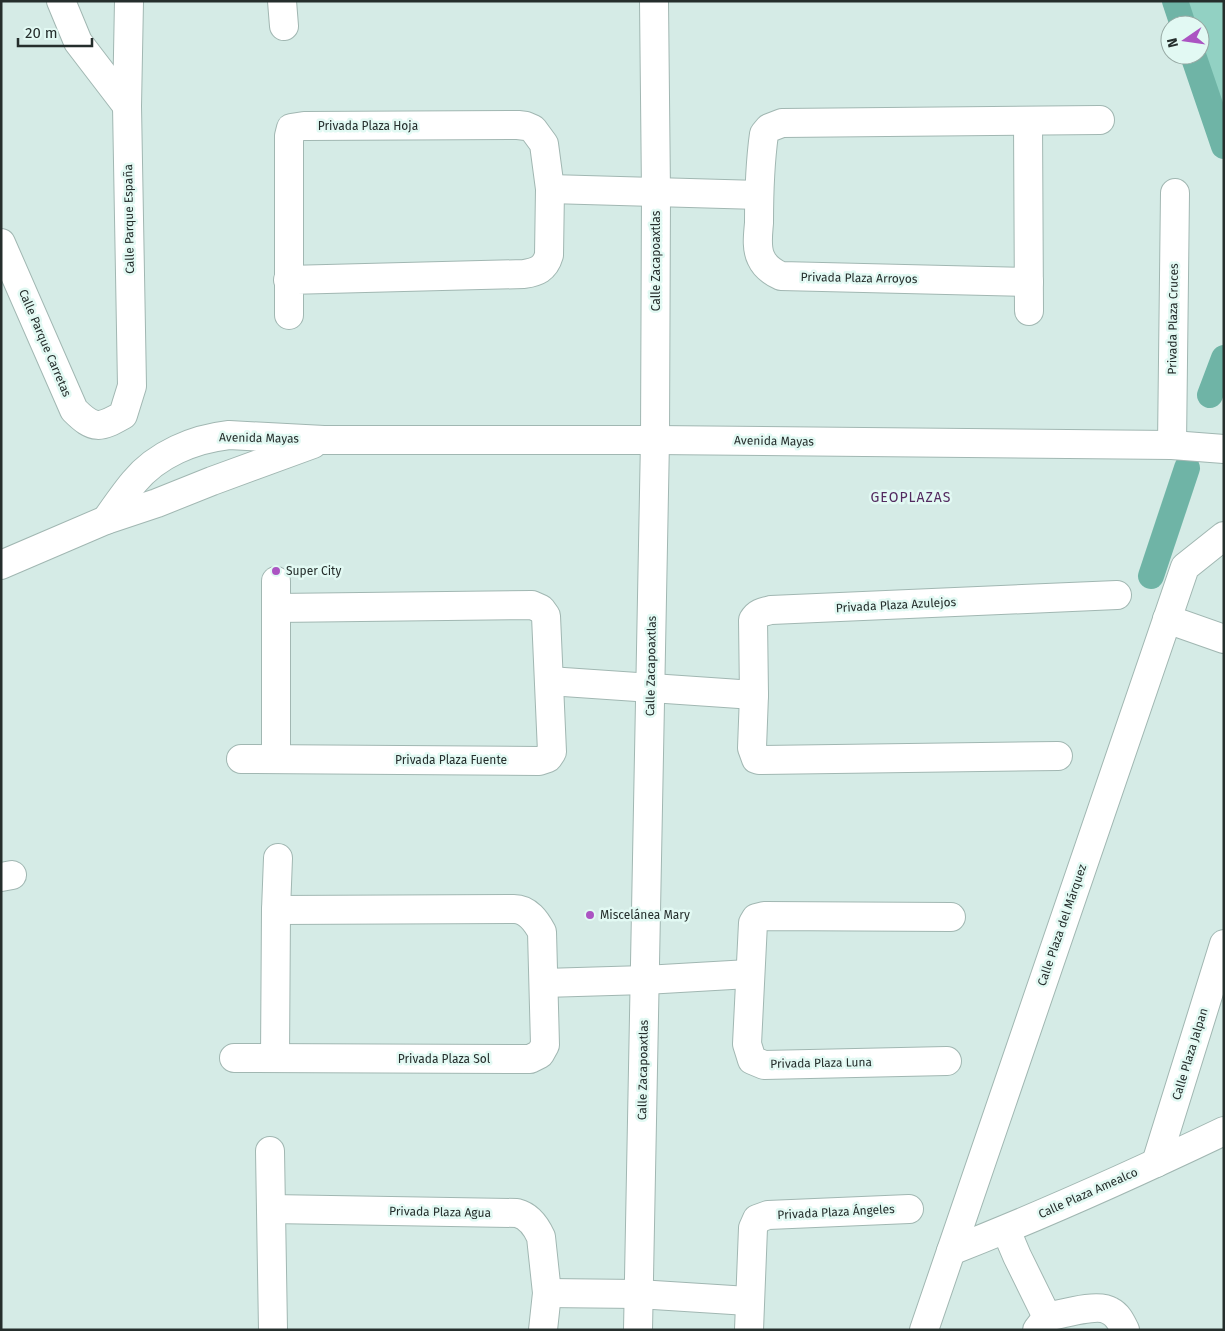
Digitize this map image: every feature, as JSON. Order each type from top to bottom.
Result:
[{"type":"street","points":[[61,1],[78,42],[127,106]]},
{"type":"street","name":"Calle Parque España","points":[[105,426],[123,415],[132,386],[127,106],[129,1]]},
{"type":"street","name":"Calle Zacapoaxtlas","points":[[638,1330],[655,440],[656,193],[654,1]]},
{"type":"street","name":"Privada Plaza Arroyos","points":[[1029,282],[781,276],[768,269],[761,259],[758,250],[759,195],[764,134],[775,125],[782,123],[1100,120]]},
{"type":"street","points":[[1028,122],[1029,311]]},
{"type":"street","name":"Privada Plaza Hoja","points":[[288,280],[533,272],[542,268],[549,256],[550,189],[544,144],[533,130],[526,126],[314,126],[291,128],[289,136],[288,280],[289,315]]},
{"type":"street","points":[[550,189],[759,195]]},
{"type":"street","name":"Privada Plaza Cruces","points":[[1172,445],[1175,193]]},
{"type":"street","name":"Calle Parque Carretas","points":[[1,243],[74,410],[86,423],[105,426]]},
{"type":"street","name":"Avenida Mayas","points":[[106,520],[134,481],[151,464],[175,450],[196,442],[229,435],[324,440],[655,440],[1172,445],[1224,449]]},
{"type":"street","name":"Avenida Mayas","points":[[1,565],[106,520],[157,503],[324,440]]},
{"type":"street","name":"Calle Plaza del Márquez","points":[[924,1330],[1185,568],[1224,536]]},
{"type":"street","points":[[276,581],[276,759]]},
{"type":"street","name":"Privada Plaza Azulejos","points":[[1058,756],[759,760],[756,758],[752,748],[754,695],[753,620],[756,615],[764,611],[1117,595]]},
{"type":"street","name":"Privada Plaza Fuente","points":[[241,759],[540,761],[548,758],[552,752],[546,616],[541,609],[532,605],[276,608]]},
{"type":"street","points":[[1167,619],[1224,639]]},
{"type":"street","points":[[549,681],[754,695]]},
{"type":"street","points":[[275,1058],[278,858]]},
{"type":"street","name":"Privada Plaza Sol","points":[[234,1058],[530,1059],[540,1054],[544,1045],[542,932],[529,914],[519,909],[276,910]]},
{"type":"street","name":"Privada Plaza Luna","points":[[947,1061],[764,1065],[752,1060],[747,1044],[749,974],[753,923],[756,918],[951,917]]},
{"type":"street","name":"Calle Plaza Jalpan","points":[[1156,1163],[1224,944]]},
{"type":"street","points":[[544,983],[749,974]]},
{"type":"street","name":"Calle Plaza Amealco","points":[[951,1251],[1006,1230],[1224,1131]]},
{"type":"street","points":[[270,1151],[273,1330]]},
{"type":"street","name":"Privada Plaza Ángeles","points":[[748,1330],[753,1228],[757,1219],[768,1215],[909,1208]]},
{"type":"street","name":"Privada Plaza Agua","points":[[271,1209],[517,1213],[524,1215],[541,1237],[547,1293],[543,1330]]},
{"type":"street","points":[[1006,1230],[1042,1323],[1099,1308],[1108,1309],[1119,1318],[1124,1330]]},
{"type":"street","points":[[547,1293],[638,1294],[748,1301]]},
{"type":"green space","points":[[1187,1],[1224,1],[1224,114],[1208,65],[1210,65],[1210,15],[1192,15]]},
{"type":"waterway","points":[[1175,1],[1180,15]]},
{"type":"waterway","points":[[1196,65],[1224,146]]},
{"type":"waterway","points":[[1210,395],[1224,358]]},
{"type":"waterway","points":[[1151,576],[1187,468]]},
{"type":"place","name":"Super City","points":[[276,571]]},
{"type":"place","name":"Miscelánea Mary","points":[[590,915]]},
{"type":"district","name":"GEOPLAZAS","points":[[911,497]]}]
